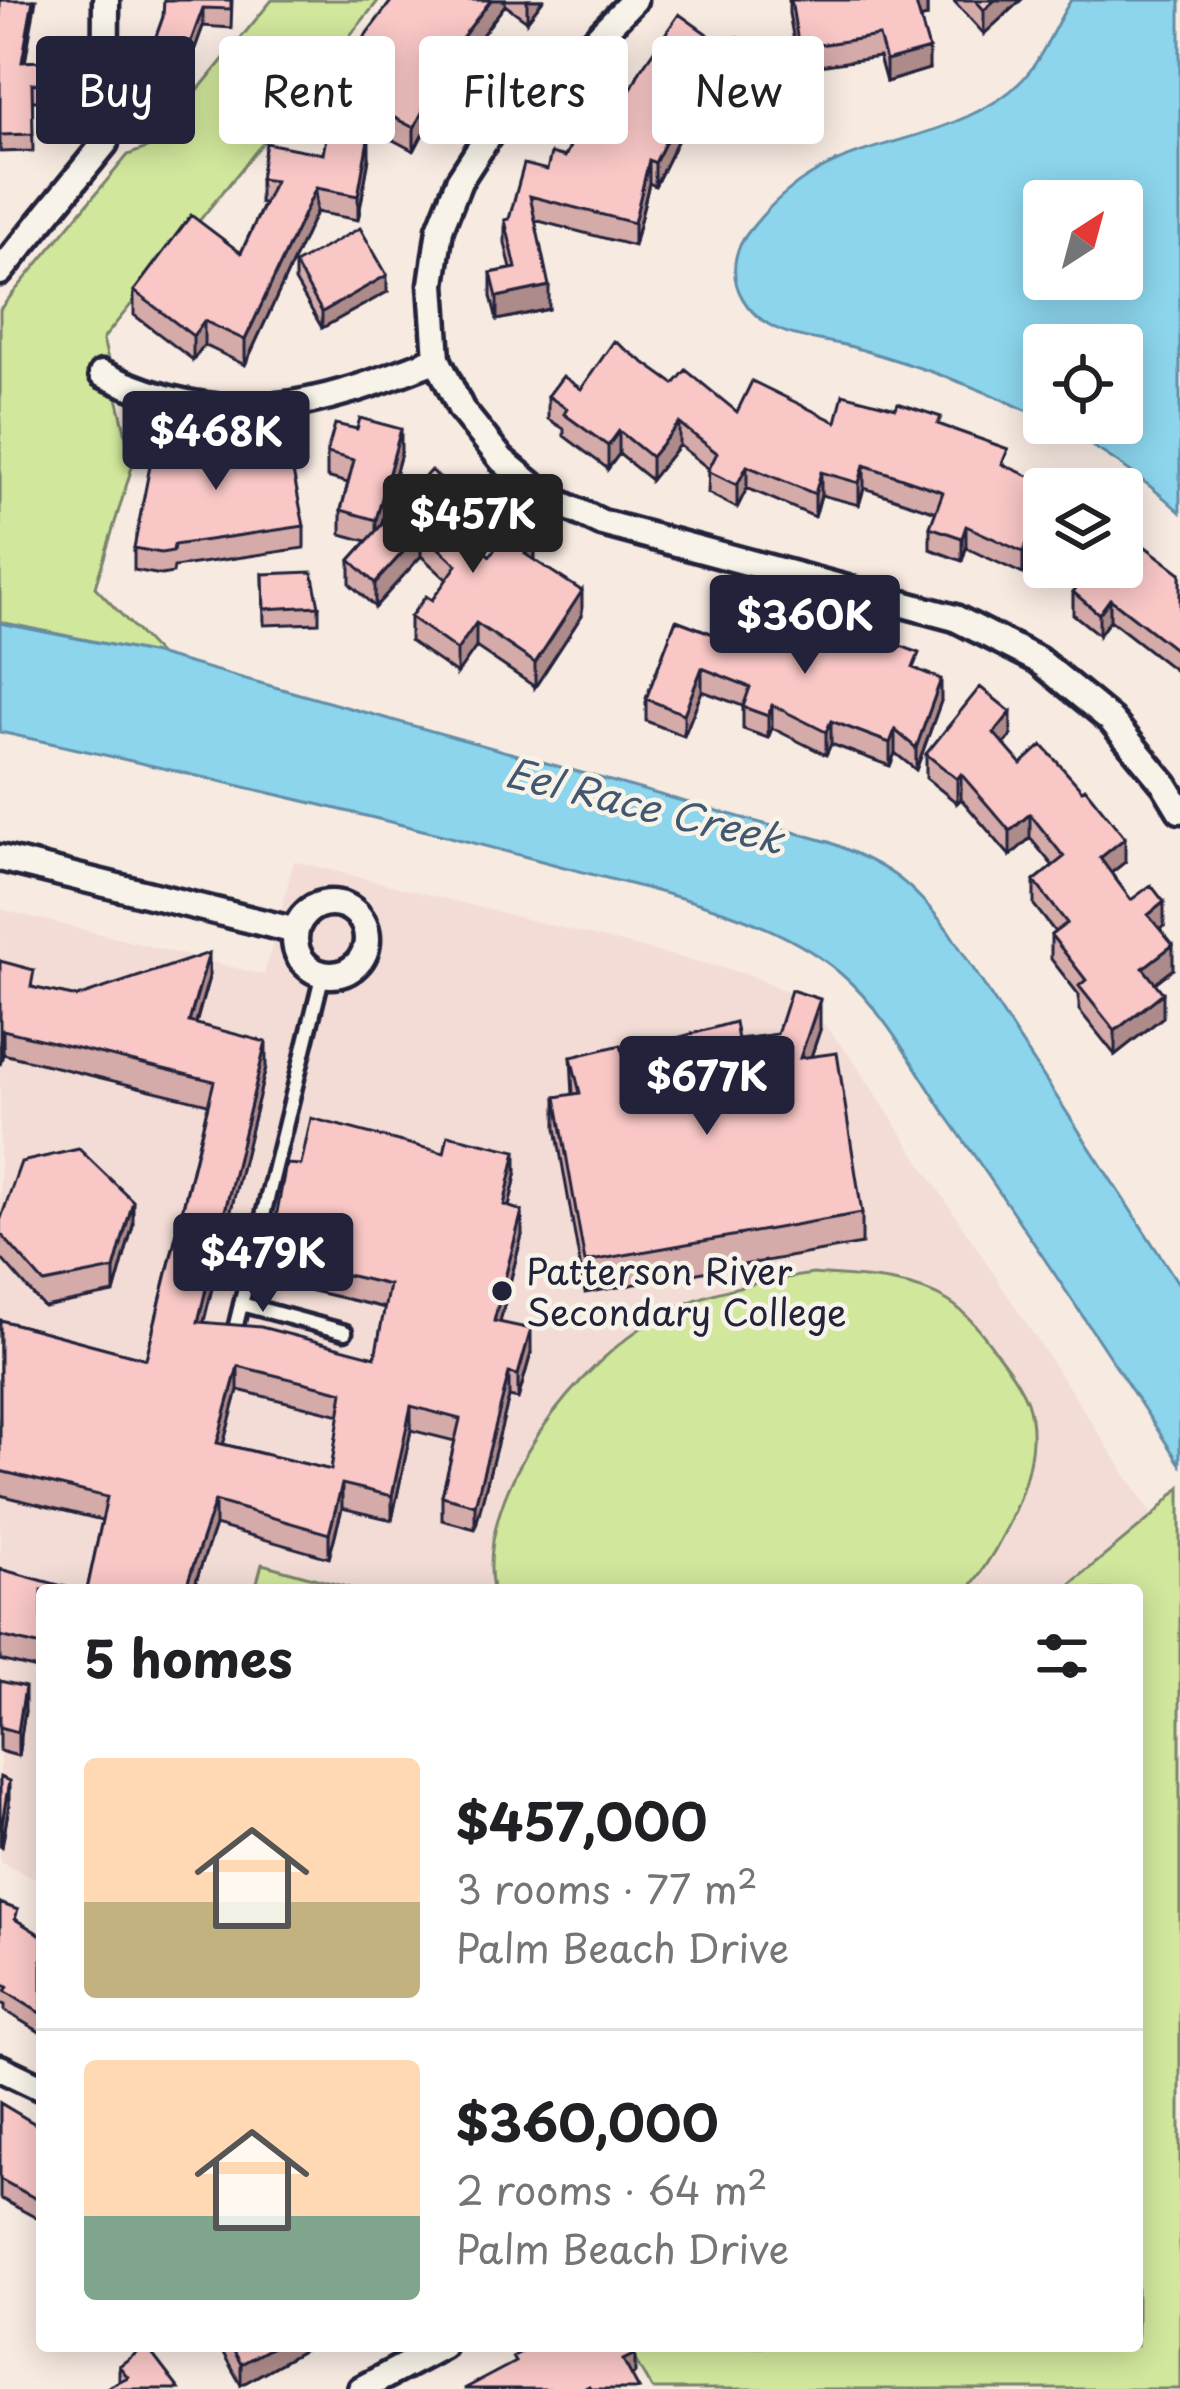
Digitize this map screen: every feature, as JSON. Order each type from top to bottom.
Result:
[{"type":"street","points":[[0,272],[105,143],[106,0]]},
{"type":"street","points":[[634,0],[586,49],[496,124],[459,181],[440,229],[432,284],[437,359],[461,409],[502,460],[545,496],[602,524],[955,618],[1038,660],[1111,720],[1180,810]]},
{"type":"street","points":[[102,374],[176,403],[249,409],[336,398],[437,359]]},
{"type":"street","points":[[0,858],[296,931]]},
{"type":"street","points":[[330,903],[349,908],[362,922],[367,940],[357,964],[339,974],[323,973],[302,958],[296,931],[312,908],[330,903]]},
{"type":"street","points":[[0,2068],[36,2084]]},
{"type":"street","points":[[361,2389],[423,2352]]},
{"type":"lane","points":[[233,1336],[323,973]]},
{"type":"lane","points":[[241,1304],[345,1332]]},
{"type":"shaded area","name":"Patterson River Secondary College","points":[[294,861],[750,975],[798,997],[857,1066],[1153,1516],[1070,1584],[36,1584],[36,1879],[0,1862],[0,909],[264,975]]},
{"type":"green space","points":[[272,0],[379,0],[350,36],[242,36]]},
{"type":"green space","points":[[219,64],[219,144],[262,144],[103,339],[133,464],[95,587],[160,655],[0,622],[0,309],[128,155],[154,144],[195,144],[195,94]]},
{"type":"green space","points":[[813,1274],[865,1278],[933,1293],[962,1312],[1010,1372],[1027,1402],[1031,1450],[1018,1501],[995,1550],[972,1584],[493,1584],[492,1551],[500,1511],[517,1471],[540,1432],[598,1363],[631,1335],[680,1306]]},
{"type":"green space","points":[[1180,1487],[1180,2389],[652,2389],[630,2352],[1143,2352],[1143,1584],[1070,1584],[1153,1516]]},
{"type":"green space","points":[[262,1564],[335,1584],[257,1584]]},
{"type":"water","points":[[1071,0],[1180,0],[1180,512],[1143,481],[1143,468],[1125,468],[1089,444],[1143,444],[1143,324],[1023,324],[1023,409],[928,371],[778,329],[748,306],[736,282],[741,244],[787,192],[841,160],[988,106],[1019,84]]},
{"type":"water","name":"Eel Race Creek","points":[[0,623],[160,655],[829,842],[896,876],[948,930],[1180,1286],[1180,1464],[886,1023],[856,988],[811,952],[745,919],[671,895],[353,813],[0,732]]},
{"type":"building","points":[[0,0],[33,0],[22,62],[36,61],[33,134],[0,135]]},
{"type":"building","points":[[164,0],[231,0],[231,9],[203,8],[193,36],[156,36]]},
{"type":"building","points":[[392,0],[491,0],[463,36],[419,36],[419,118],[414,128],[395,118],[395,36],[367,33]]},
{"type":"building","points":[[791,0],[915,0],[929,49],[886,61],[879,36],[824,44],[824,36],[797,36]]},
{"type":"building","points":[[975,0],[995,0],[984,10]]},
{"type":"building","points":[[679,14],[710,36],[664,36]]},
{"type":"building","points":[[652,53],[652,144],[664,144],[655,163],[649,160],[634,223],[530,196],[549,286],[497,297],[491,273],[516,268],[505,220],[524,164],[547,170],[551,153],[565,157],[571,144],[628,144],[628,95]]},
{"type":"building","points":[[266,144],[323,154],[325,144],[367,144],[358,196],[316,188],[245,340],[204,321],[193,336],[134,291],[191,215],[241,253],[275,181],[260,179]]},
{"type":"building","points":[[360,228],[387,275],[322,312],[295,264]]},
{"type":"building","points":[[614,341],[674,384],[686,370],[737,412],[752,381],[836,422],[843,394],[896,408],[898,403],[941,417],[938,424],[1008,449],[1002,464],[1023,474],[1023,552],[966,526],[962,538],[930,527],[943,492],[864,465],[859,483],[821,472],[815,494],[747,466],[737,485],[708,471],[717,453],[679,423],[651,457],[619,431],[608,446],[548,396],[563,376],[581,389]]},
{"type":"building","points":[[360,418],[401,429],[376,520],[341,510],[354,460],[327,453],[335,424],[357,429]]},
{"type":"building","points":[[156,435],[205,445],[244,441],[245,450],[287,442],[304,526],[174,545],[173,551],[161,553],[134,548]]},
{"type":"building","points":[[431,470],[457,494],[441,512],[490,556],[512,524],[535,541],[525,554],[582,591],[535,663],[476,623],[457,650],[410,617],[426,596],[432,600],[457,565],[421,532],[375,583],[350,560]]},
{"type":"building","points":[[1143,545],[1180,573],[1180,648],[1177,651],[1110,599],[1099,614],[1073,592],[1076,588],[1143,588]]},
{"type":"building","points":[[312,572],[319,606],[264,609],[263,574]]},
{"type":"building","points":[[763,613],[827,638],[834,624],[883,649],[886,640],[919,653],[913,668],[941,679],[916,748],[895,730],[890,743],[831,721],[826,732],[772,705],[768,716],[743,707],[750,687],[702,668],[684,714],[646,699],[676,620],[750,648]]},
{"type":"building","points":[[980,687],[1011,712],[994,733],[1021,764],[1042,745],[1125,838],[1100,858],[1131,900],[1151,885],[1164,902],[1148,915],[1173,945],[1143,968],[1163,993],[1115,1031],[1079,986],[1086,980],[1051,935],[1067,923],[1034,881],[1064,857],[1030,814],[1010,831],[961,774],[957,779],[926,754]]},
{"type":"building","points":[[209,953],[189,1022],[266,1042],[198,1322],[261,1327],[375,1357],[389,1285],[279,1259],[287,1232],[274,1228],[286,1164],[301,1165],[311,1118],[444,1153],[448,1135],[516,1151],[504,1205],[522,1211],[494,1321],[531,1329],[518,1375],[509,1373],[475,1505],[442,1496],[460,1419],[411,1406],[392,1496],[342,1484],[329,1534],[215,1501],[187,1584],[88,1584],[107,1497],[0,1471],[0,1320],[146,1359],[214,1081],[3,1030],[0,1041],[0,961],[34,970],[31,987],[77,997]],"holes":[[[238,1366],[343,1392],[331,1470],[217,1443]]]},
{"type":"building","points":[[791,990],[820,999],[800,1058],[837,1053],[862,1213],[585,1262],[556,1097],[580,1093],[571,1057],[621,1045],[623,1053],[735,1022],[738,1040],[777,1034]]},
{"type":"building","points":[[79,1149],[133,1201],[114,1269],[44,1283],[0,1233],[0,1221],[21,1162]]},
{"type":"building","points":[[0,1569],[55,1584],[36,1584],[36,1645],[0,1636]]},
{"type":"building","points":[[0,1681],[25,1687],[18,1732],[0,1727]]},
{"type":"building","points":[[0,1777],[9,1781],[2,1823],[0,1822]]},
{"type":"building","points":[[0,1903],[18,1910],[15,1919],[36,1932],[36,2010],[0,1984]]},
{"type":"building","points":[[0,2103],[36,2124],[36,2199],[0,2179]]},
{"type":"building","points":[[138,2352],[151,2352],[179,2389],[104,2389],[128,2377],[119,2366]]},
{"type":"building","points":[[234,2352],[263,2352],[241,2364]]},
{"type":"building","points":[[521,2352],[634,2352],[623,2360],[639,2389],[464,2389],[515,2362],[512,2357]]},
{"type":"place","name":"Patterson River Secondary College","points":[[502,1291]]}]
